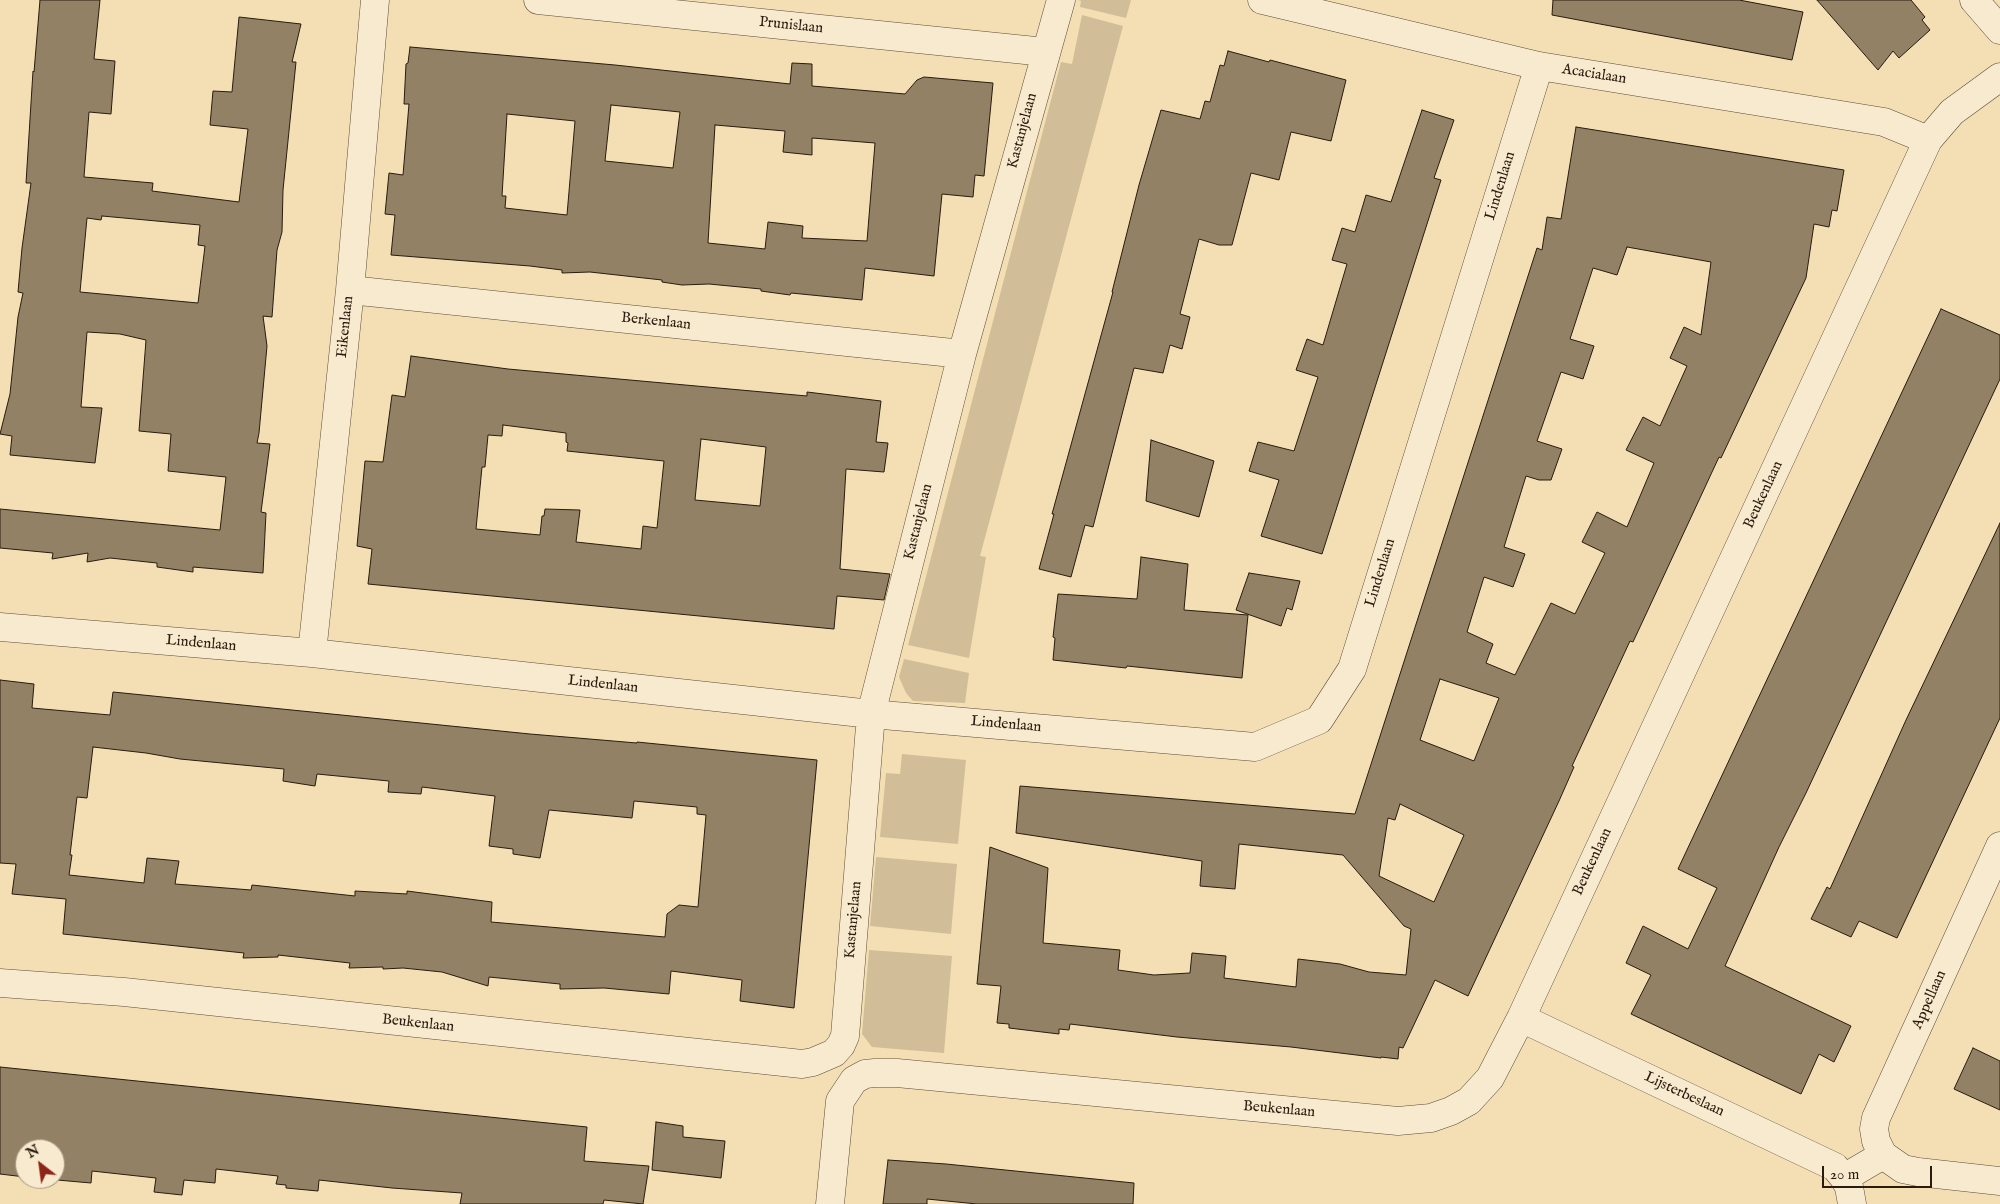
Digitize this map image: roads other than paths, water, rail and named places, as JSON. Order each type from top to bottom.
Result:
[{"type":"street","name":"Eikenlaan","points":[[312,653],[350,290],[375,0]]},
{"type":"street","name":"Prunislaan","points":[[538,0],[1045,52]]},
{"type":"street","name":"Kastanjelaan","points":[[834,1052],[841,1045],[845,1036],[871,714],[962,354],[1061,0]]},
{"type":"street","name":"Acacialaan","points":[[1262,0],[1538,66],[1884,122],[1928,140]]},
{"type":"street","points":[[1974,0],[2000,30]]},
{"type":"street","name":"Lindenlaan","points":[[0,627],[312,653],[871,714],[1255,747],[1319,720],[1352,668],[1538,66]]},
{"type":"street","name":"Beukenlaan","points":[[854,1080],[870,1074],[897,1073],[1388,1120],[1432,1118],[1451,1111],[1469,1101],[1490,1078],[1521,1018],[1928,140],[1936,128],[1952,112],[2000,76]]},
{"type":"street","name":"Berkenlaan","points":[[350,290],[962,354]]},
{"type":"street","name":"Appellaan","points":[[1883,1156],[1876,1141],[1874,1129],[1876,1118],[2000,846]]},
{"type":"street","name":"Beukenlaan","points":[[0,983],[124,992],[802,1064],[818,1060],[834,1052]]},
{"type":"street","name":"Lijsterbeslaan","points":[[1521,1018],[1818,1158],[1835,1167],[1844,1178]]},
{"type":"street","points":[[830,1204],[840,1101],[854,1080],[834,1052]]},
{"type":"street","points":[[1852,1204],[1849,1187],[1844,1178],[1883,1156],[1910,1170],[2000,1181]]}]
